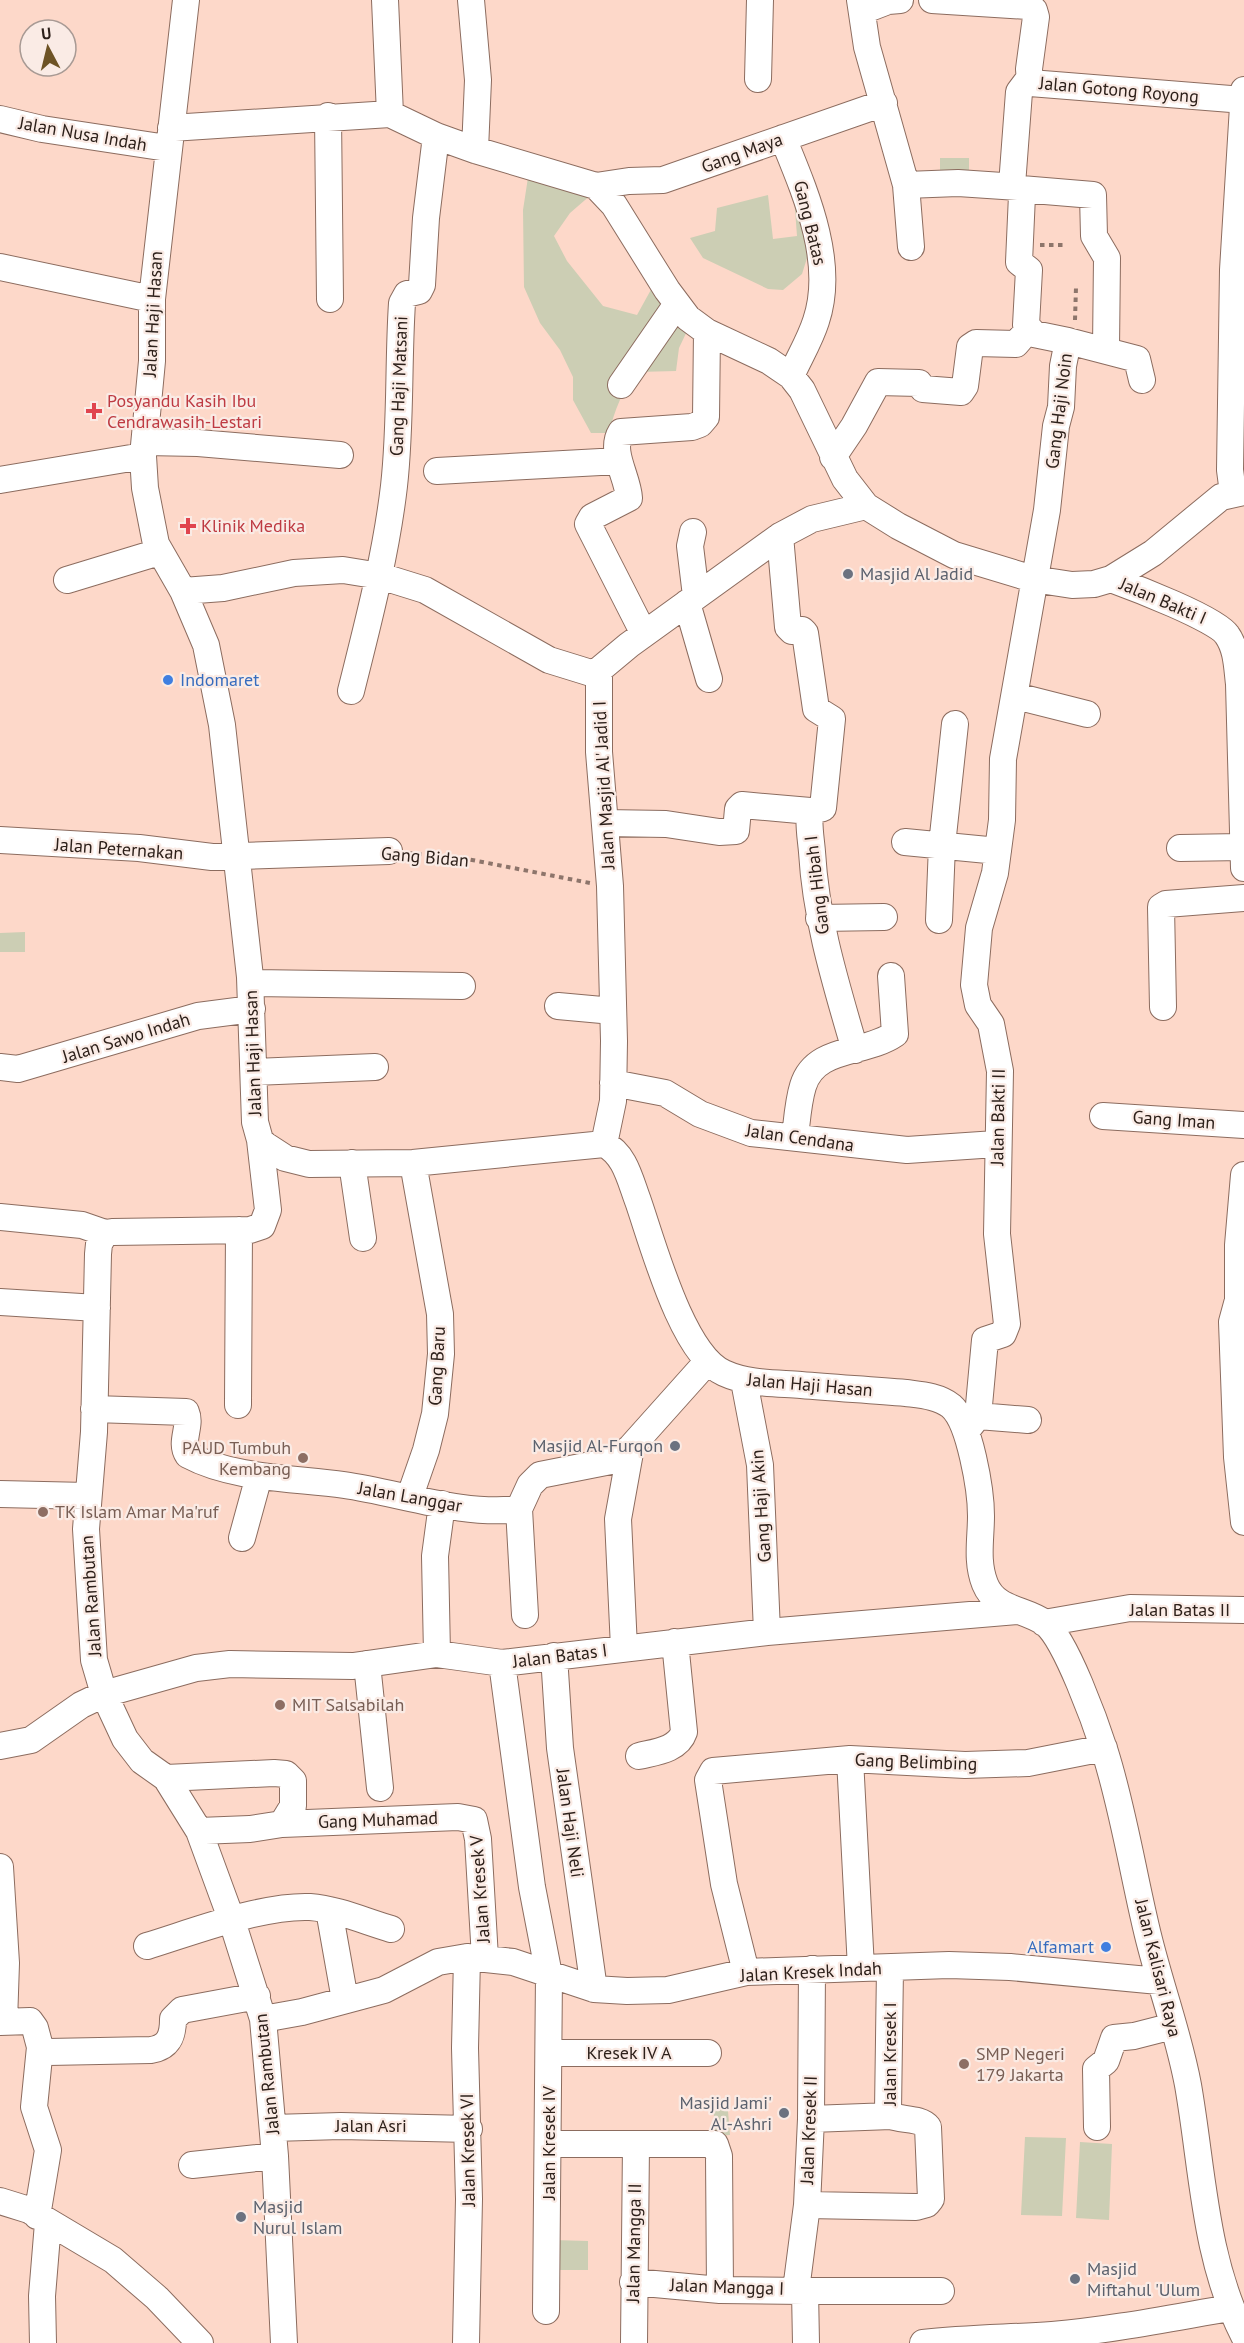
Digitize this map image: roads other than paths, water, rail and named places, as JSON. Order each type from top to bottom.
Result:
[{"type":"street","name":"Jalan Haji Hasan","points":[[186,0],[152,299],[152,361],[144,449],[150,520],[159,552],[183,591],[206,645],[222,725],[251,983],[255,1122],[260,1140],[275,1152],[295,1162],[352,1163],[413,1162],[604,1144]]},
{"type":"street","points":[[385,0],[390,114],[436,136],[475,150],[596,186],[614,205],[688,318],[707,332],[769,361],[791,376],[802,390],[832,457],[866,506],[898,526],[954,555],[1033,579],[1072,585],[1094,584],[1111,579],[1153,553],[1211,503],[1238,492]]},
{"type":"street","points":[[471,0],[478,80],[475,150]]},
{"type":"street","points":[[758,79],[760,0]]},
{"type":"street","points":[[900,0],[861,5],[867,47],[906,184],[911,247]]},
{"type":"street","name":"Jalan Gotong Royong","points":[[932,0],[1028,6],[1034,10],[1034,42],[1028,80],[1047,86],[1244,97],[1230,471],[1238,492]]},
{"type":"street","points":[[832,457],[854,426],[878,382],[919,383],[923,389],[961,392],[965,386],[970,347],[976,343],[1016,344],[1028,330],[1029,270],[1019,262],[1016,187],[1019,92],[1028,80]]},
{"type":"street","name":"Gang Maya","points":[[596,186],[628,181],[663,180],[884,104]]},
{"type":"street","name":"Jalan Nusa Indah","points":[[0,119],[42,129],[169,138],[328,116],[390,114]]},
{"type":"street","points":[[328,116],[330,299]]},
{"type":"street","name":"Gang Haji Matsani","points":[[351,691],[380,576],[398,448],[402,303],[407,294],[419,291],[422,285],[426,218],[436,136]]},
{"type":"street","name":"Gang Batas","points":[[783,138],[814,228],[824,282],[816,321],[791,376]]},
{"type":"street","points":[[906,184],[1016,187],[1093,195],[1094,236],[1107,258],[1106,348]]},
{"type":"street","points":[[0,267],[152,299]]},
{"type":"street","points":[[621,385],[677,304]]},
{"type":"street","name":"Gang Haji Noin","points":[[1028,330],[1034,334],[1071,341],[1063,366],[1061,407],[1056,426],[1047,510],[1033,579]]},
{"type":"street","points":[[644,634],[588,524],[592,517],[629,498],[618,451],[621,432],[700,424],[707,410],[707,332]]},
{"type":"street","points":[[1071,341],[1106,348],[1137,358],[1142,380]]},
{"type":"street","points":[[0,480],[144,449],[198,442],[340,455]]},
{"type":"street","points":[[437,471],[618,451]]},
{"type":"street","points":[[183,591],[223,588],[294,573],[343,570],[380,576],[425,590],[549,660],[591,673],[599,670],[644,634],[780,536],[812,519],[866,506]]},
{"type":"street","points":[[693,532],[690,546],[692,599],[709,679]]},
{"type":"street","name":"Gang Hibah I","points":[[780,536],[789,627],[805,633],[816,709],[831,715],[832,720],[824,806],[821,810],[810,810],[813,883],[826,953],[855,1050]]},
{"type":"street","points":[[67,580],[159,552]]},
{"type":"street","name":"Jalan Bakti II","points":[[973,1423],[983,1346],[989,1338],[1003,1334],[1007,1324],[996,1234],[996,1144],[1001,1094],[998,1050],[991,1024],[978,1005],[974,985],[979,928],[992,888],[998,851],[1003,759],[1016,696],[1033,579]]},
{"type":"street","name":"Jalan Bakti I","points":[[1111,579],[1218,626],[1227,635],[1240,656],[1243,843]]},
{"type":"street","name":"Jalan Masjid Al' Jadid I","points":[[599,670],[599,752],[610,886],[614,1101],[604,1144]]},
{"type":"street","points":[[1016,696],[1087,714]]},
{"type":"street","points":[[939,920],[942,845],[955,724]]},
{"type":"street","points":[[605,823],[666,824],[719,832],[736,831],[738,809],[742,805],[810,810]]},
{"type":"street","name":"Jalan Peternakan","points":[[0,840],[139,848],[238,858]]},
{"type":"street","points":[[905,842],[998,851]]},
{"type":"street","points":[[1180,848],[1243,843]]},
{"type":"street","name":"Gang Bidan","points":[[238,858],[389,851]]},
{"type":"street","points":[[1163,1007],[1161,907],[1166,904],[1244,898]]},
{"type":"street","points":[[819,918],[884,917]]},
{"type":"street","points":[[795,1137],[802,1088],[813,1065],[825,1057],[886,1040],[895,1034],[891,976]]},
{"type":"street","points":[[251,983],[462,987]]},
{"type":"street","points":[[558,1006],[613,1011]]},
{"type":"street","name":"Jalan Sawo Indah","points":[[0,1067],[18,1069],[198,1016],[252,1009]]},
{"type":"street","points":[[254,1072],[375,1067]]},
{"type":"street","name":"Jalan Cendana","points":[[613,1083],[665,1093],[700,1114],[732,1128],[768,1136],[907,1150],[996,1144]]},
{"type":"street","name":"Gang Iman","points":[[1103,1116],[1244,1125]]},
{"type":"street","points":[[0,1217],[82,1225],[105,1233],[258,1229],[267,1217],[260,1140]]},
{"type":"street","points":[[525,1615],[519,1509],[530,1485],[540,1475],[616,1460],[631,1447],[707,1362],[678,1311],[625,1167],[614,1149],[604,1144]]},
{"type":"street","name":"Gang Baru","points":[[410,1496],[426,1450],[435,1414],[441,1354],[440,1314],[413,1162]]},
{"type":"street","points":[[352,1163],[363,1238]]},
{"type":"street","points":[[1244,1175],[1238,1300],[1232,1322],[1240,1394],[1237,1457],[1244,1522]]},
{"type":"street","points":[[238,1405],[239,1230]]},
{"type":"street","name":"Jalan Rambutan","points":[[105,1233],[98,1254],[94,1409],[87,1496],[87,1554],[94,1660],[104,1694],[125,1739],[142,1761],[166,1778],[199,1831],[260,2007],[273,2128],[284,2343]]},
{"type":"street","points":[[0,1302],[97,1308]]},
{"type":"street","name":"Jalan Haji Hasan","points":[[707,1362],[721,1372],[744,1381],[931,1397],[953,1407],[973,1423],[981,1514],[979,1547],[983,1578],[995,1600],[1031,1617]]},
{"type":"street","name":"Gang Haji Akin","points":[[744,1381],[760,1465],[765,1536],[767,1632]]},
{"type":"street","name":"Jalan Langgar","points":[[94,1409],[186,1412],[189,1421],[184,1447],[188,1455],[259,1476],[343,1485],[410,1496],[442,1504],[504,1511],[519,1509]]},
{"type":"street","points":[[973,1423],[1028,1420]]},
{"type":"street","points":[[624,1648],[618,1520],[631,1447]]},
{"type":"street","points":[[242,1538],[259,1476]]},
{"type":"street","points":[[0,1494],[87,1496]]},
{"type":"street","points":[[438,1654],[435,1556],[442,1504]]},
{"type":"street","name":"Jalan Batas II","points":[[1031,1617],[1130,1608],[1244,1610]]},
{"type":"street","name":"Jalan Batas I","points":[[0,1746],[31,1740],[81,1705],[104,1694],[196,1668],[230,1664],[309,1666],[368,1664],[438,1654],[502,1663],[767,1632],[1031,1617]]},
{"type":"street","name":"Jalan Kalisari Raya","points":[[1031,1617],[1061,1645],[1104,1748],[1117,1793],[1160,1981],[1188,2084],[1208,2231],[1230,2308],[1244,2336]]},
{"type":"street","points":[[639,1756],[675,1744],[681,1740],[684,1732],[675,1642]]},
{"type":"street","name":"Jalan Haji Neli","points":[[554,1656],[560,1748],[594,1989]]},
{"type":"street","name":"Jalan Kresek IV","points":[[502,1663],[532,1887],[549,1975],[546,2311]]},
{"type":"street","points":[[368,1664],[380,1788]]},
{"type":"street","name":"Gang Belimbing","points":[[746,1972],[724,1884],[708,1780],[713,1771],[726,1768],[850,1759],[965,1765],[1028,1763],[1104,1748]]},
{"type":"street","points":[[850,1759],[861,1968]]},
{"type":"street","name":"Gang Muhamad","points":[[166,1778],[286,1774],[293,1781],[293,1806],[282,1824]]},
{"type":"street","name":"Gang Muhamad","points":[[199,1831],[250,1829],[282,1824],[458,1817],[474,1820]]},
{"type":"street","name":"Jalan Kresek V","points":[[474,1820],[478,1839],[476,1958]]},
{"type":"street","points":[[0,1867],[6,1964],[2,2022],[30,2021],[35,2028],[40,2047],[34,2107],[48,2150],[42,2219],[43,2343]]},
{"type":"street","points":[[147,1946],[232,1921],[288,1908],[329,1910],[391,1929]]},
{"type":"street","points":[[329,1910],[345,2000]]},
{"type":"street","name":"Jalan Kresek Indah","points":[[40,2047],[48,2052],[159,2048],[166,2044],[171,2036],[173,2019],[182,2010],[345,2000],[384,1990],[438,1962],[476,1958],[513,1962],[594,1989],[668,1990],[746,1972],[949,1965],[1010,1967],[1160,1981]]},
{"type":"street","name":"Jalan Kresek VI","points":[[466,2343],[469,2129],[465,2037],[476,1958]]},
{"type":"street","name":"Jalan Kresek I","points":[[807,2205],[916,2208],[927,2204],[931,2199],[928,2127],[921,2121],[901,2120],[891,2116],[888,2104],[890,1968]]},
{"type":"street","name":"Jalan Kresek II","points":[[801,2290],[811,2119],[812,1969]]},
{"type":"street","points":[[1097,2127],[1096,2069],[1106,2061],[1114,2038],[1134,2036],[1173,2026]]},
{"type":"street","name":"Kresek IV A","points":[[549,2053],[708,2053]]},
{"type":"street","points":[[811,2119],[891,2116]]},
{"type":"street","name":"Jalan Asri","points":[[273,2128],[351,2126],[469,2129]]},
{"type":"street","points":[[549,2144],[710,2142],[718,2148],[720,2290]]},
{"type":"street","name":"Jalan Mangga II","points":[[634,2343],[636,2144]]},
{"type":"street","points":[[192,2165],[274,2156]]},
{"type":"street","points":[[0,2201],[15,2204],[76,2236],[112,2260],[157,2298],[200,2343]]},
{"type":"street","name":"Jalan Mangga I","points":[[633,2282],[720,2290],[801,2290],[806,2343]]},
{"type":"street","points":[[801,2290],[941,2290]]},
{"type":"street","points":[[923,2343],[980,2337],[1052,2335],[1119,2327],[1230,2308]]},
{"type":"place","name":"Posyandu Kasih Ibu Cendrawasih-Lestari","points":[[94,411]]},
{"type":"place","name":"Klinik Medika","points":[[188,526]]},
{"type":"place","name":"Masjid Al Jadid","points":[[848,574]]},
{"type":"place","name":"Indomaret","points":[[168,680]]},
{"type":"place","name":"Masjid Al-Furqon","points":[[675,1446]]},
{"type":"place","name":"PAUD Tumbuh Kembang","points":[[303,1458]]},
{"type":"place","name":"TK Islam Amar Ma'ruf","points":[[43,1512]]},
{"type":"place","name":"MIT Salsabilah","points":[[280,1705]]},
{"type":"place","name":"Alfamart","points":[[1106,1947]]},
{"type":"place","name":"SMP Negeri 179 Jakarta","points":[[964,2064]]},
{"type":"place","name":"Masjid Jami' Al-Ashri","points":[[784,2113]]},
{"type":"place","name":"Masjid Nurul Islam","points":[[241,2217]]},
{"type":"place","name":"Masjid Miftahul 'Ulum","points":[[1075,2279]]}]
